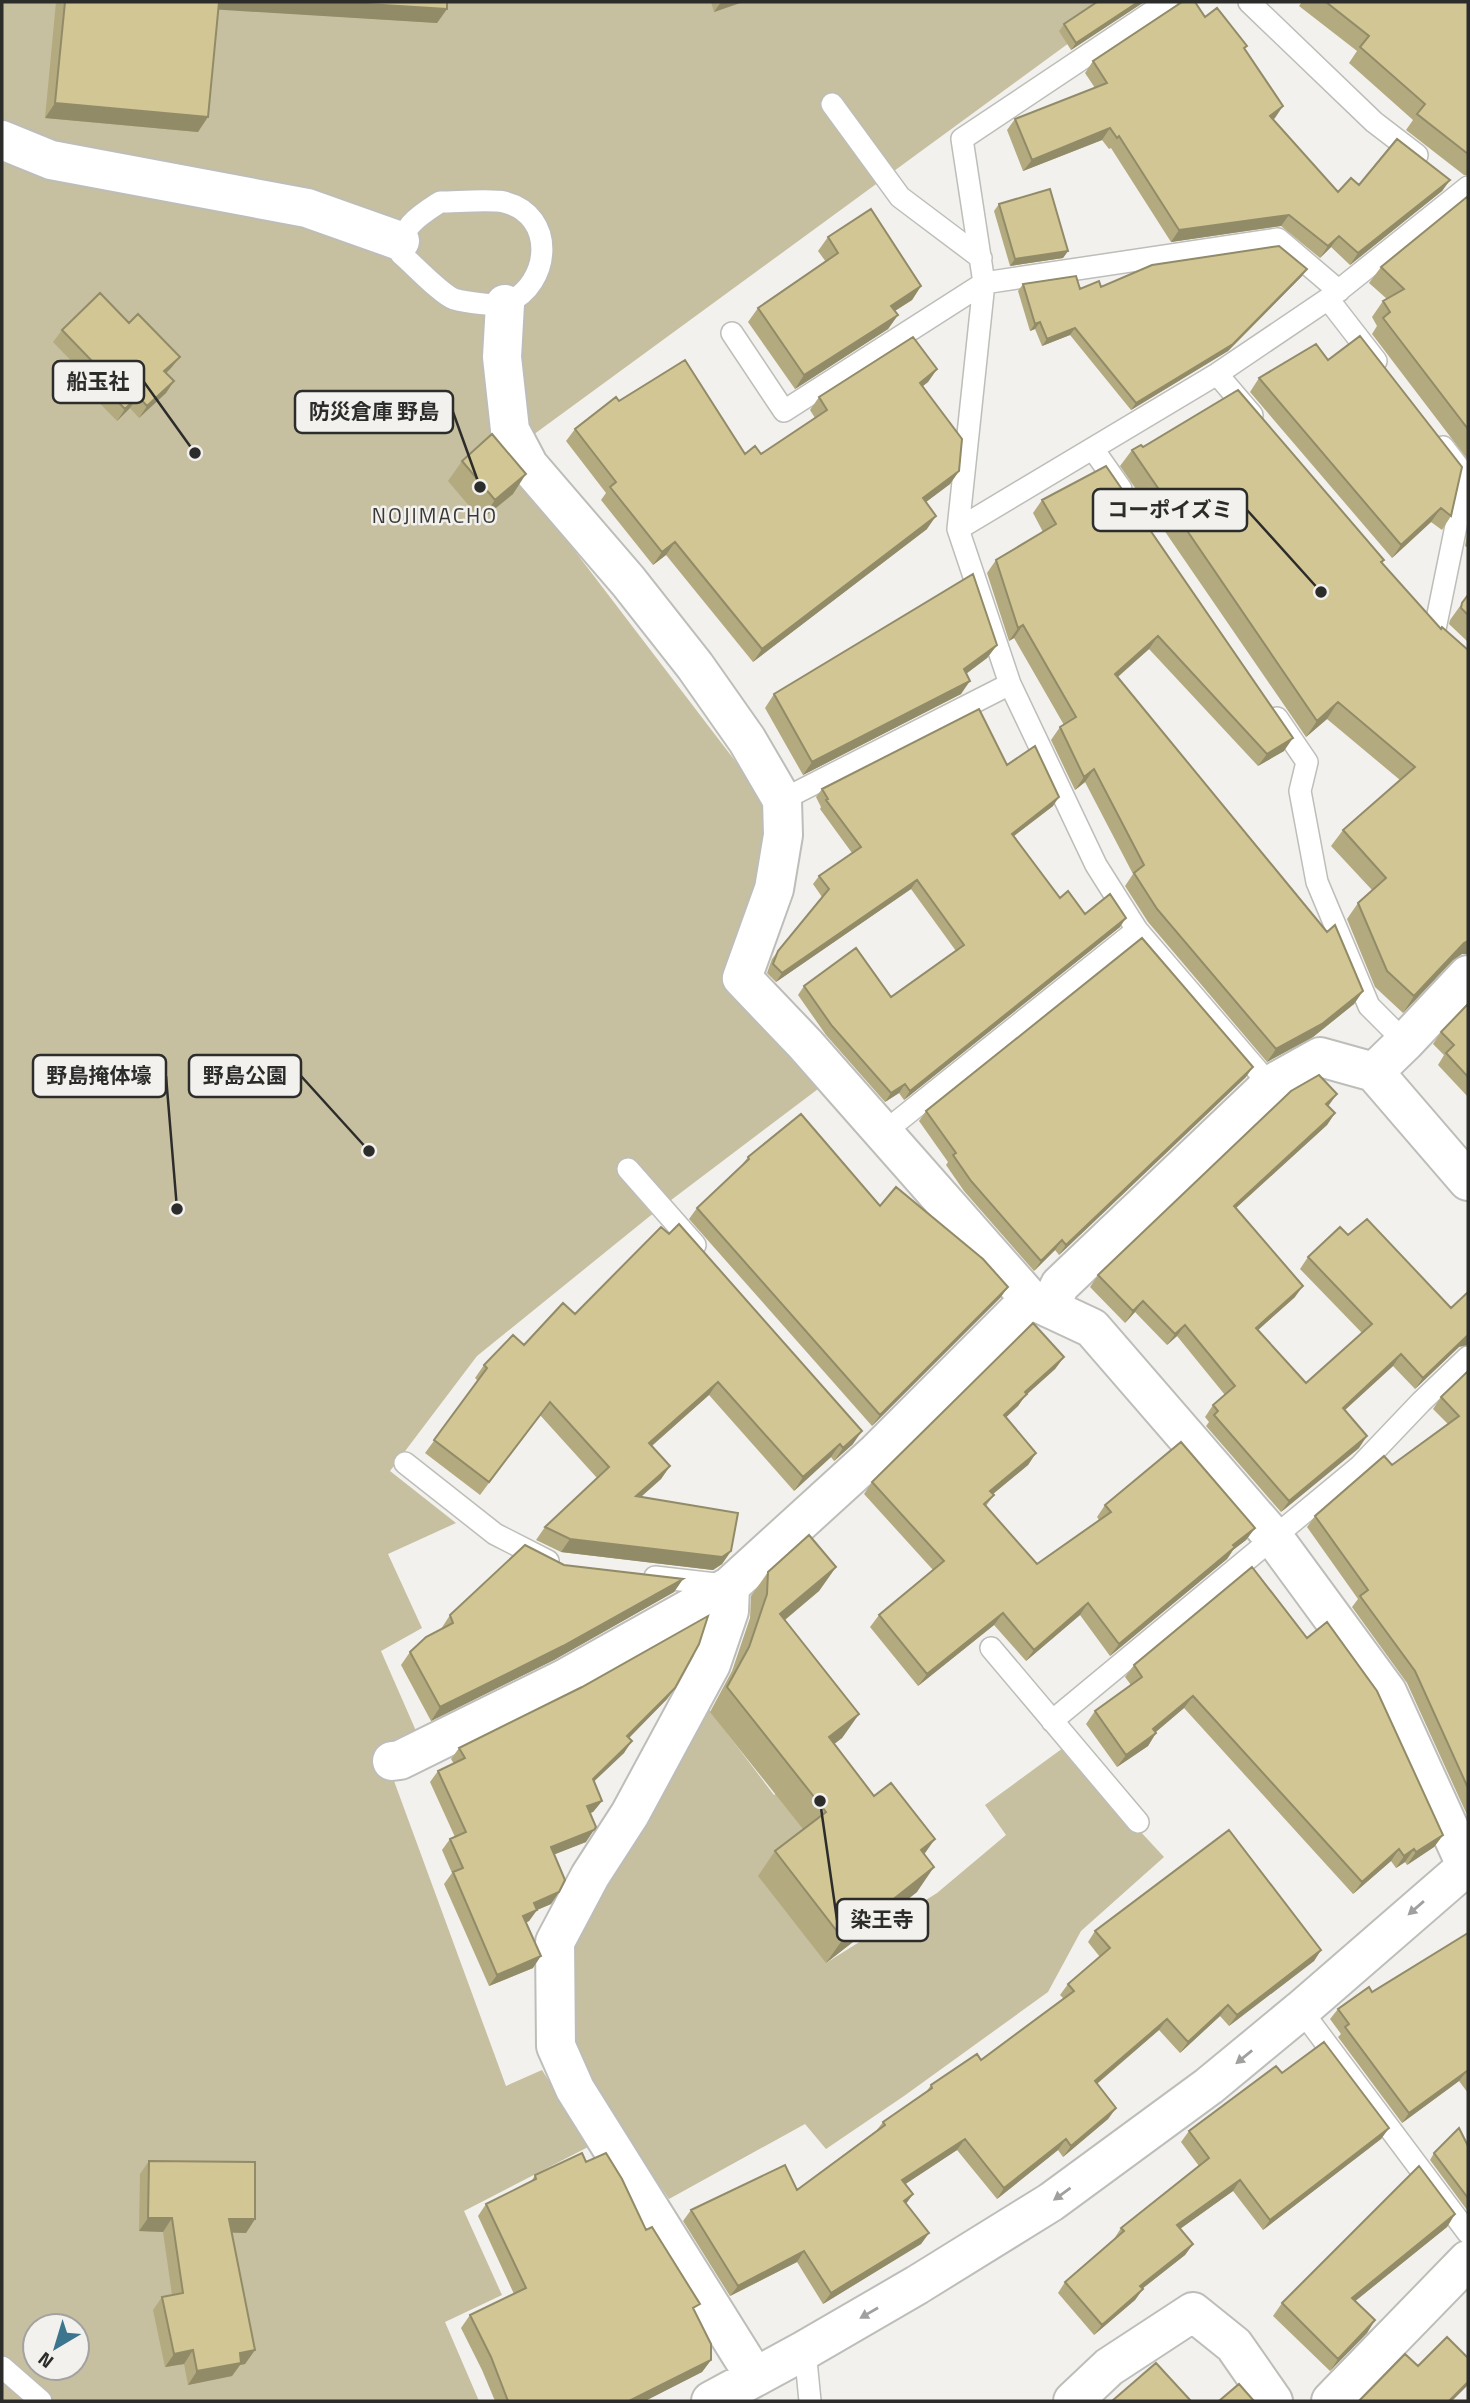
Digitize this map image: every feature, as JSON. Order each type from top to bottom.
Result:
[{"type":"street","points":[[2,140],[51,160],[307,208],[400,241]]},
{"type":"street","points":[[505,304],[502,356],[510,430],[529,466],[628,581],[695,666],[747,740],[782,800],[783,835],[774,889],[743,978],[1040,1303],[1092,1328],[1274,1538],[1387,1692],[1467,1865],[1301,2010],[1209,2086],[1051,2202],[917,2285],[711,2401]]},
{"type":"street","points":[[1374,1072],[1468,975]]},
{"type":"street","points":[[392,1761],[400,1760],[565,1679],[730,1586],[872,1446],[1060,1285],[1270,1085],[1320,1057],[1374,1072],[1468,1181]]},
{"type":"street","points":[[730,1586],[729,1611],[711,1664],[555,1942],[554,1988],[556,2046],[575,2089],[755,2377]]},
{"type":"street","points":[[1331,2401],[1467,2263]]},
{"type":"street","points":[[1073,2401],[1109,2367],[1193,2312],[1234,2345],[1273,2401]]},
{"type":"lane","points":[[1167,2],[962,139],[984,284],[958,529],[1010,684],[1096,865],[1137,930],[1270,1085]]},
{"type":"lane","points":[[958,529],[1217,374],[1334,295],[1466,189],[1438,172],[1374,122],[1249,2]]},
{"type":"lane","points":[[832,104],[900,197],[981,258]]},
{"type":"lane","points":[[440,202],[504,202],[520,209],[534,222],[541,238],[544,256],[531,286],[505,304],[452,298],[401,254],[400,241],[419,215],[440,202]]},
{"type":"lane","points":[[733,333],[784,411],[984,284],[1278,239],[1334,295],[1385,372]]},
{"type":"lane","points":[[1217,374],[1262,427]]},
{"type":"lane","points":[[1434,435],[1466,477],[1435,629]]},
{"type":"lane","points":[[1093,449],[1132,505]]},
{"type":"lane","points":[[1417,607],[1452,644]]},
{"type":"lane","points":[[782,800],[1010,684]]},
{"type":"lane","points":[[1269,706],[1307,762],[1300,792],[1317,882],[1369,1006],[1405,1042]]},
{"type":"lane","points":[[883,1133],[1137,930]]},
{"type":"lane","points":[[628,1169],[711,1263]]},
{"type":"lane","points":[[1052,1721],[1360,1466],[1468,1357]]},
{"type":"lane","points":[[405,1463],[495,1534],[557,1565],[570,1567]]},
{"type":"lane","points":[[637,1574],[730,1586]]},
{"type":"lane","points":[[991,1648],[1138,1822]]},
{"type":"lane","points":[[1301,2010],[1467,2263]]},
{"type":"lane","points":[[805,2350],[810,2401]]},
{"type":"lane","points":[[2,2367],[41,2401]]},
{"type":"shaded area","points":[[2,2],[1125,2],[503,457],[765,800],[765,885],[728,972],[822,1086],[650,1216],[477,1356],[390,1471],[456,1523],[388,1554],[422,1628],[381,1651],[420,1740],[390,1770],[506,2086],[542,2070],[590,2146],[464,2211],[502,2295],[445,2322],[479,2401],[2,2401]]},
{"type":"shaded area","points":[[708,1708],[774,1795],[786,1787],[819,1829],[826,1963],[937,1893],[1006,1835],[985,1805],[1063,1748],[1164,1857],[1081,1931],[1048,1992],[904,2096],[826,2149],[805,2124],[669,2199],[577,2066],[568,1958],[611,1868]]},
{"type":"building","points":[[65,2],[219,2],[208,117],[55,103]]},
{"type":"building","points":[[335,2],[447,2],[447,9]]},
{"type":"building","points":[[1097,2],[1138,2],[1076,43],[1064,24]]},
{"type":"building","points":[[1182,2],[1195,2],[1205,17],[1217,8],[1247,46],[1244,48],[1283,106],[1270,116],[1338,192],[1351,178],[1359,185],[1397,139],[1450,180],[1358,253],[1339,236],[1328,246],[1289,215],[1179,230],[1119,136],[1117,138],[1110,128],[1032,160],[1015,119],[1107,83],[1093,61]]},
{"type":"building","points":[[1326,2],[1468,2],[1468,154],[1417,114],[1425,104],[1360,47],[1369,36]]},
{"type":"building","points":[[1050,189],[1068,251],[1015,259],[999,204]]},
{"type":"building","points":[[1468,196],[1468,429],[1383,318],[1390,312],[1383,301],[1404,289],[1381,267]]},
{"type":"building","points":[[871,209],[921,286],[891,306],[898,315],[804,375],[758,308],[838,253],[828,237]]},
{"type":"building","points":[[1279,246],[1307,269],[1233,344],[1136,403],[1075,328],[1047,339],[1040,322],[1035,324],[1023,284],[1076,276],[1080,289],[1099,281],[1101,287],[1152,265]]},
{"type":"building","points":[[100,293],[129,323],[138,314],[180,357],[164,371],[174,381],[147,406],[138,396],[125,409],[84,367],[91,360],[62,330]]},
{"type":"building","points":[[1360,336],[1462,467],[1451,516],[1441,508],[1401,545],[1259,378],[1316,344],[1328,360]]},
{"type":"building","points":[[913,337],[937,369],[920,383],[962,439],[959,471],[923,498],[936,516],[762,649],[675,542],[662,552],[610,487],[616,482],[575,429],[616,397],[619,401],[685,360],[745,454],[755,446],[761,454],[827,410],[819,397]]},
{"type":"building","points":[[1238,390],[1384,560],[1381,562],[1441,629],[1442,627],[1468,650],[1468,941],[1414,996],[1387,971],[1358,903],[1386,878],[1343,830],[1415,767],[1338,702],[1317,721],[1132,450],[1141,445],[1143,447]]},
{"type":"building","points":[[492,434],[526,474],[495,500],[462,461]]},
{"type":"building","points":[[1106,466],[1293,738],[1267,754],[1158,636],[1115,674],[1327,932],[1335,925],[1363,991],[1322,1024],[1276,1049],[1157,909],[1134,873],[1144,865],[1094,769],[1084,777],[1060,727],[1076,717],[1023,625],[1018,628],[996,560],[1056,524],[1042,500]]},
{"type":"building","points":[[973,574],[997,645],[964,669],[970,681],[812,762],[774,694]]},
{"type":"building","points":[[1468,595],[1468,615],[1461,608]]},
{"type":"building","points":[[979,709],[1007,765],[1035,746],[1059,797],[1012,834],[1060,898],[1068,891],[1085,914],[1110,894],[1126,918],[910,1091],[905,1084],[891,1093],[832,1026],[804,986],[856,948],[891,997],[964,945],[917,880],[782,973],[773,964],[778,951],[829,889],[819,876],[861,847],[826,800],[828,799],[822,789]]},
{"type":"building","points":[[1142,938],[1253,1067],[1066,1245],[1062,1240],[1041,1261],[971,1181],[953,1155],[956,1153],[926,1111]]},
{"type":"building","points":[[1468,1004],[1468,1077],[1446,1053],[1454,1045],[1441,1032]]},
{"type":"building","points":[[1319,1075],[1337,1094],[1326,1104],[1335,1113],[1234,1206],[1303,1286],[1256,1328],[1306,1383],[1372,1324],[1308,1257],[1340,1227],[1348,1235],[1367,1219],[1451,1308],[1468,1292],[1468,1335],[1423,1378],[1401,1354],[1343,1408],[1367,1436],[1289,1501],[1214,1415],[1218,1411],[1213,1405],[1235,1386],[1185,1325],[1175,1334],[1143,1301],[1133,1311],[1098,1275],[1291,1091]]},
{"type":"building","points":[[801,1114],[880,1206],[896,1187],[983,1259],[1008,1287],[880,1415],[697,1208],[749,1159],[748,1157]]},
{"type":"building","points":[[679,1224],[862,1431],[843,1448],[840,1444],[803,1477],[718,1382],[649,1443],[670,1466],[636,1496],[738,1513],[731,1551],[722,1557],[570,1539],[545,1527],[609,1467],[550,1402],[489,1482],[434,1440],[487,1368],[484,1365],[513,1335],[524,1345],[563,1303],[575,1314],[661,1227],[669,1234]]},
{"type":"building","points":[[1033,1323],[1064,1357],[1004,1415],[1036,1453],[990,1491],[994,1495],[984,1504],[1037,1564],[1111,1512],[1105,1505],[1181,1442],[1255,1528],[1119,1644],[1088,1603],[1034,1650],[1003,1613],[927,1674],[879,1615],[944,1561],[872,1482]]},
{"type":"building","points":[[1468,1371],[1468,1788],[1415,1671],[1360,1596],[1368,1590],[1315,1516],[1384,1456],[1392,1465],[1459,1416],[1441,1397]]},
{"type":"building","points":[[809,1535],[836,1567],[780,1614],[859,1714],[829,1737],[874,1796],[891,1783],[935,1839],[921,1850],[934,1867],[843,1939],[775,1851],[826,1812],[727,1687],[749,1647],[767,1594],[768,1572]]},
{"type":"building","points":[[525,1545],[564,1565],[683,1579],[563,1646],[440,1707],[410,1652],[426,1637],[453,1623],[450,1615]]},
{"type":"building","points":[[1252,1567],[1307,1638],[1327,1622],[1377,1691],[1443,1835],[1416,1852],[1414,1849],[1404,1856],[1399,1849],[1362,1882],[1193,1696],[1153,1729],[1156,1733],[1126,1755],[1095,1711],[1142,1677],[1134,1665]]},
{"type":"building","points":[[708,1616],[699,1644],[675,1688],[627,1736],[632,1741],[593,1779],[602,1801],[587,1806],[596,1827],[594,1830],[551,1847],[565,1880],[559,1892],[534,1903],[537,1910],[523,1916],[541,1956],[497,1975],[453,1872],[463,1868],[450,1839],[466,1832],[438,1771],[465,1758],[459,1748],[582,1687]]},
{"type":"building","points":[[1229,1830],[1321,1950],[1237,2015],[1228,2005],[1188,2042],[1167,2019],[1095,2081],[1116,2108],[1071,2146],[1066,2139],[1004,2188],[965,2139],[902,2180],[913,2194],[904,2201],[929,2233],[831,2293],[804,2251],[738,2286],[691,2210],[785,2165],[797,2190],[885,2125],[883,2122],[932,2088],[931,2085],[977,2054],[981,2060],[1074,1991],[1068,1984],[1110,1948],[1095,1931]]},
{"type":"building","points":[[1468,1933],[1468,2073],[1467,2071],[1409,2113],[1345,2027],[1349,2024],[1338,2009],[1369,1987],[1372,1992]]},
{"type":"building","points":[[1324,2042],[1389,2128],[1270,2220],[1240,2180],[1177,2225],[1193,2244],[1140,2286],[1143,2289],[1102,2325],[1065,2282],[1124,2231],[1121,2228],[1209,2158],[1189,2131],[1276,2066],[1282,2073]]},
{"type":"building","points":[[1459,2128],[1468,2146],[1468,2198],[1434,2153]]},
{"type":"building","points":[[582,2153],[586,2162],[606,2153],[622,2179],[646,2230],[652,2227],[700,2304],[693,2308],[711,2344],[711,2360],[629,2401],[508,2401],[491,2357],[470,2315],[526,2288],[486,2204],[536,2179],[535,2175]]},
{"type":"building","points":[[149,2161],[255,2162],[255,2219],[229,2219],[255,2350],[240,2353],[241,2363],[197,2371],[193,2350],[174,2354],[162,2297],[183,2293],[172,2218],[148,2218]]},
{"type":"building","points":[[1419,2166],[1455,2214],[1352,2298],[1375,2320],[1338,2359],[1282,2303]]},
{"type":"building","points":[[1447,2337],[1468,2358],[1468,2382],[1449,2401],[1359,2401],[1405,2354],[1418,2366]]},
{"type":"building","points":[[1156,2363],[1191,2401],[1112,2401]]},
{"type":"building","points":[[1239,2384],[1254,2401],[1219,2401]]},
{"type":"place","name":"船玉社","points":[[195,453]]},
{"type":"place","name":"防災倉庫 野島","points":[[480,487]]},
{"type":"place","name":"コーポイズミ","points":[[1321,592]]},
{"type":"place","name":"野島公園","points":[[369,1151]]},
{"type":"place","name":"野島掩体壕","points":[[177,1209]]},
{"type":"place","name":"染王寺","points":[[820,1801]]},
{"type":"district","name":"NOJIMACHO","points":[[435,516]]}]
